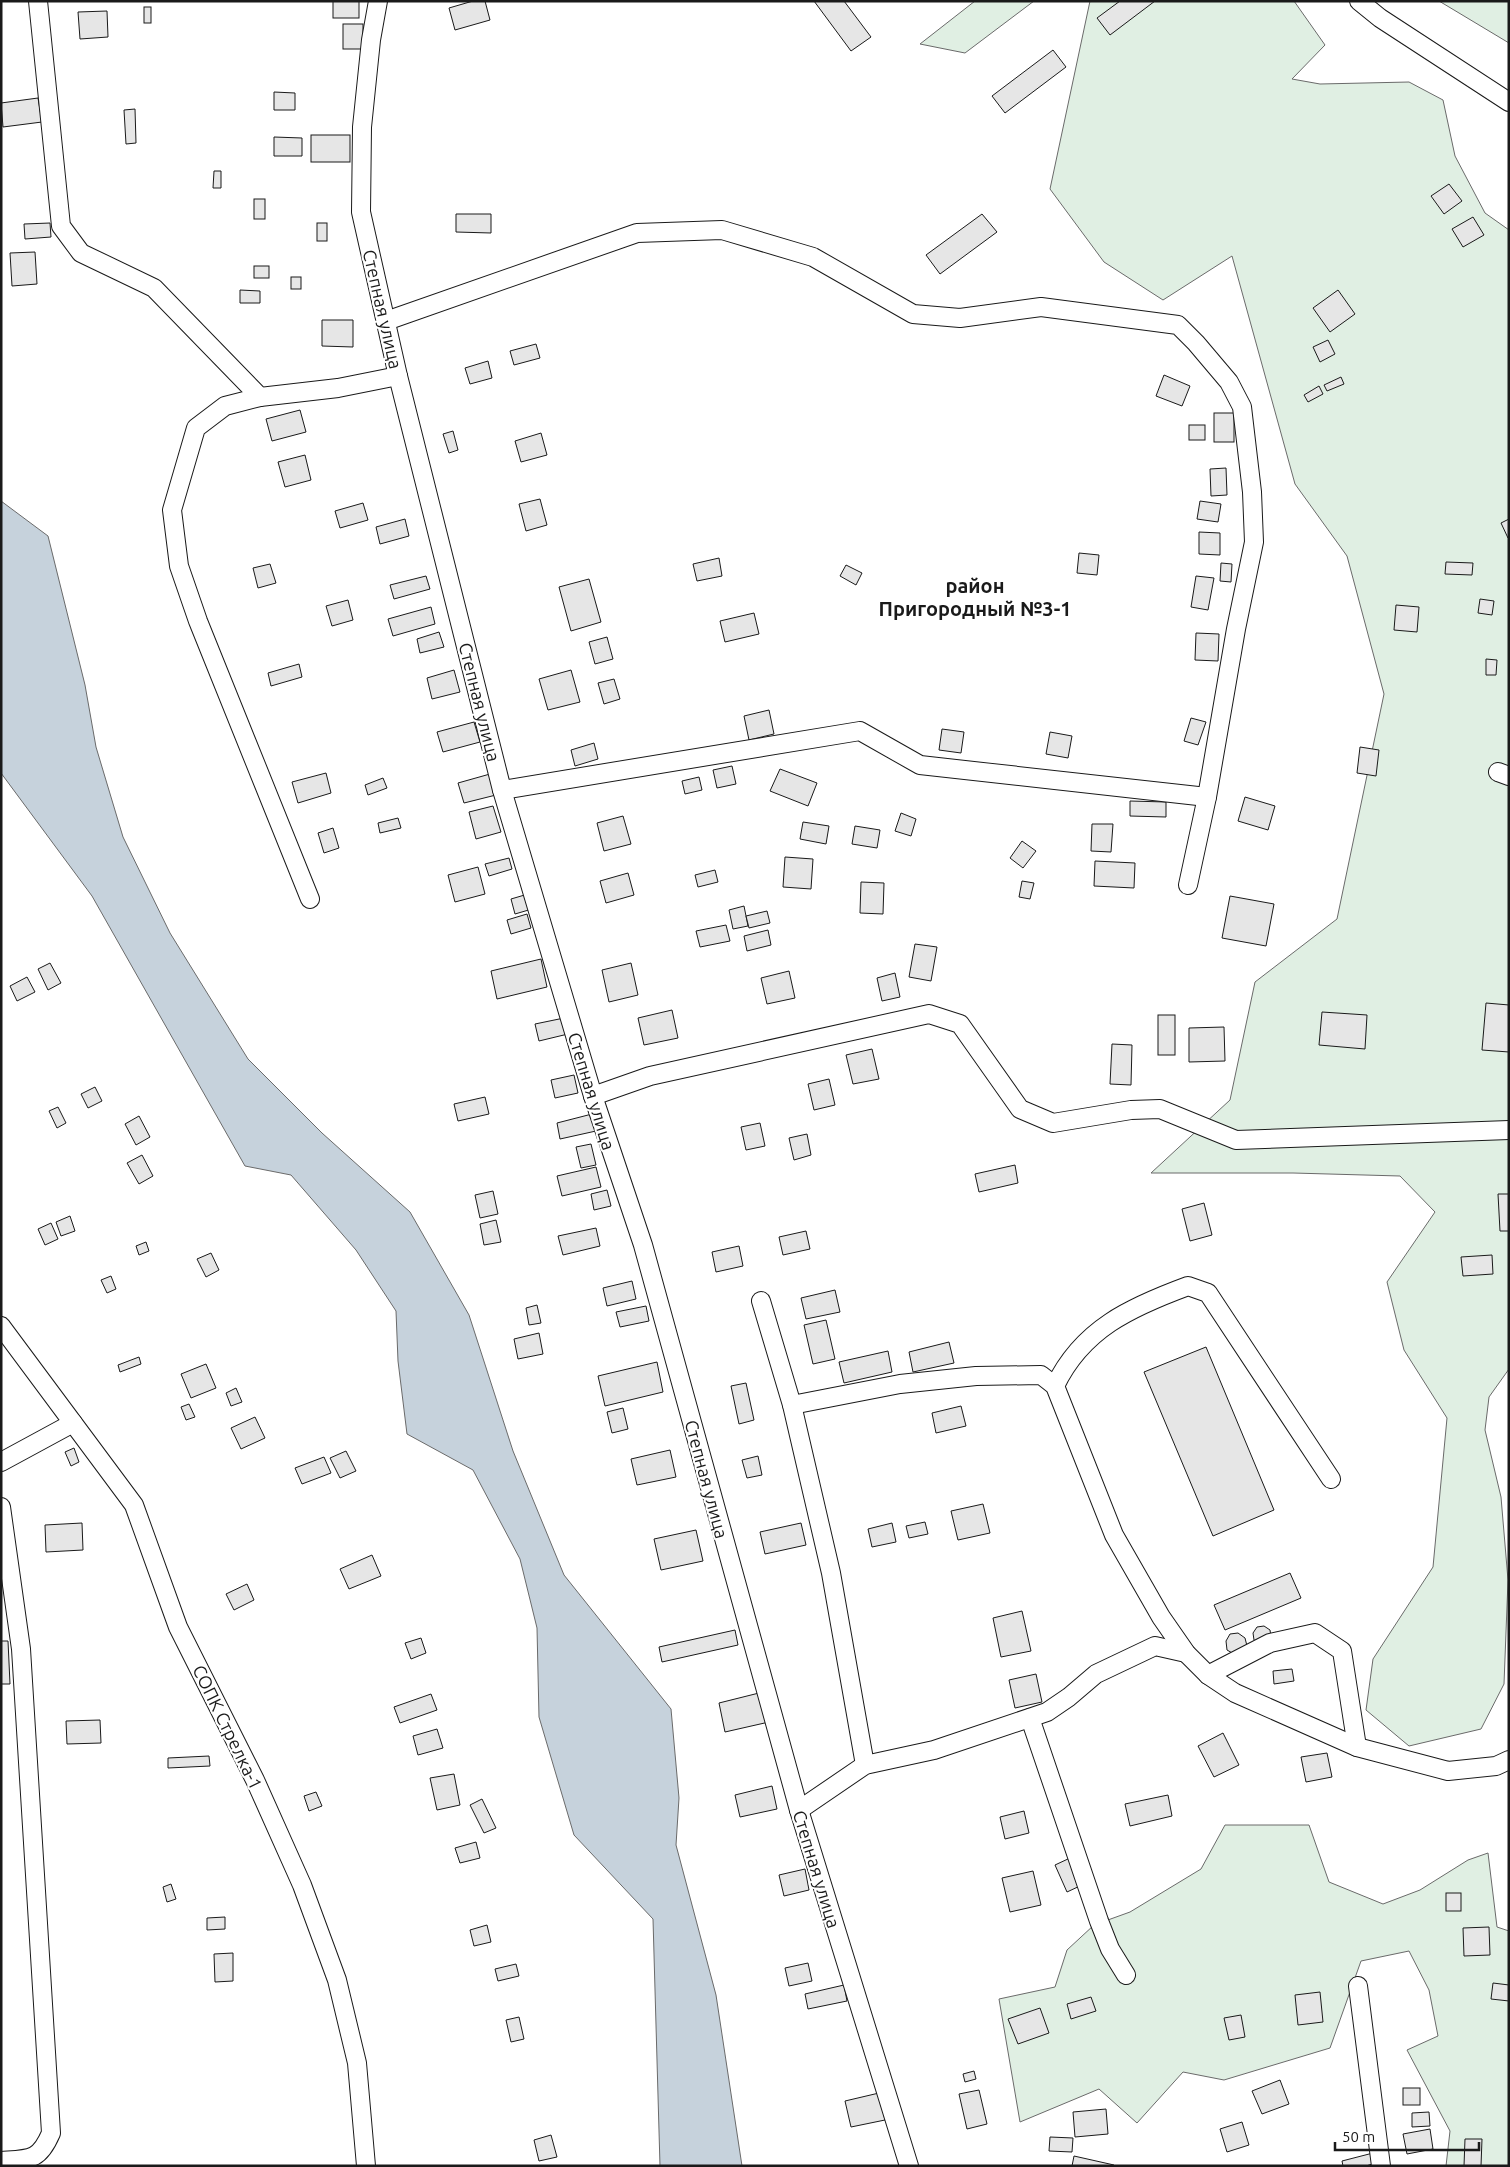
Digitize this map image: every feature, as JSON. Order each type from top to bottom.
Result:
[{"type":"street","points":[[38,1],[60,226],[81,253],[154,288],[260,397]]},
{"type":"street","name":"Степная улица","points":[[378,1],[371,40],[362,128],[361,212],[398,376],[502,790],[593,1096],[643,1245],[799,1810],[909,2166]]},
{"type":"street","points":[[1359,1],[1380,18],[1509,102]]},
{"type":"street","points":[[386,321],[637,232],[722,230],[813,257],[913,314],[960,318],[1041,307],[1178,324],[1229,382],[1242,407],[1252,492],[1254,542],[1236,629],[1207,797],[1188,885]]},
{"type":"street","points":[[310,900],[198,621],[179,566],[172,510],[196,428],[224,406],[260,397],[338,388],[398,376]]},
{"type":"street","points":[[502,790],[860,731],[920,764],[1207,797]]},
{"type":"street","points":[[593,1096],[650,1076],[929,1014],[960,1024],[1020,1109],[1053,1123],[1131,1110],[1160,1109],[1236,1140],[1509,1130]]},
{"type":"street","points":[[1055,1386],[1064,1365],[1087,1340],[1122,1314],[1188,1286],[1208,1293],[1331,1478]]},
{"type":"street","points":[[761,1301],[792,1406],[831,1572],[865,1765]]},
{"type":"street","name":"СОПК Стрелка-1","points":[[1,1326],[134,1505],[178,1627],[255,1780],[302,1885],[336,1980],[356,2064],[366,2166]]},
{"type":"street","points":[[792,1406],[900,1384],[976,1376],[1041,1375],[1055,1386],[1114,1535],[1161,1618],[1186,1653],[1208,1675],[1236,1693],[1357,1747],[1448,1771],[1496,1766],[1509,1760]]},
{"type":"street","points":[[1,1462],[73,1423]]},
{"type":"street","points":[[1,1507],[21,1648],[52,2133],[44,2150],[27,2159],[1,2161]]},
{"type":"street","points":[[1208,1675],[1270,1643],[1315,1632],[1342,1651],[1357,1747]]},
{"type":"street","points":[[799,1810],[865,1765],[934,1750],[1047,1712],[1069,1697],[1096,1674],[1155,1646],[1186,1653]]},
{"type":"street","points":[[1030,1718],[1099,1921],[1110,1949],[1126,1975]]},
{"type":"street","points":[[1358,1986],[1381,2166]]},
{"type":"green space","points":[[975,1],[1034,1],[965,53],[920,44]]},
{"type":"green space","points":[[1090,1],[1294,1],[1325,45],[1292,79],[1320,84],[1409,82],[1443,100],[1455,156],[1485,213],[1509,230],[1509,1369],[1489,1397],[1485,1430],[1501,1497],[1508,1580],[1504,1684],[1481,1729],[1409,1746],[1366,1710],[1373,1659],[1433,1567],[1447,1418],[1404,1350],[1387,1282],[1435,1212],[1400,1176],[1293,1173],[1151,1173],[1230,1100],[1255,982],[1337,919],[1384,694],[1347,556],[1295,484],[1232,256],[1163,300],[1104,262],[1050,189]]},
{"type":"green space","points":[[1439,1],[1509,1],[1509,43]]},
{"type":"green space","points":[[1225,1825],[1309,1825],[1329,1882],[1383,1904],[1420,1890],[1468,1860],[1488,1853],[1497,1927],[1509,1931],[1509,2166],[1446,2166],[1450,2131],[1407,2050],[1438,2036],[1429,1990],[1409,1951],[1361,1961],[1330,2048],[1224,2080],[1183,2072],[1137,2123],[1099,2089],[1020,2122],[999,1999],[1055,1987],[1067,1950],[1094,1925],[1130,1912],[1201,1869]]},
{"type":"shaded area","points":[[1,501],[48,536],[85,685],[96,747],[123,837],[170,933],[248,1059],[322,1133],[410,1212],[469,1315],[513,1451],[564,1575],[671,1709],[679,1798],[676,1845],[716,1995],[742,2166],[660,2166],[653,1919],[574,1835],[539,1717],[537,1628],[520,1559],[473,1470],[407,1434],[398,1361],[396,1311],[356,1250],[291,1175],[245,1166],[92,896],[1,773]]},
{"type":"building","points":[[333,1],[359,1],[359,18],[333,18]]},
{"type":"building","points":[[473,1],[485,1],[490,20],[455,30],[449,8]]},
{"type":"building","points":[[814,1],[844,1],[871,37],[851,51]]},
{"type":"building","points":[[1120,1],[1155,1],[1110,35],[1097,18]]},
{"type":"building","points":[[144,7],[151,7],[151,23],[144,23]]},
{"type":"building","points":[[107,11],[108,37],[80,39],[78,12]]},
{"type":"building","points":[[343,24],[363,24],[363,49],[343,49]]},
{"type":"building","points":[[1053,50],[1066,67],[1005,113],[992,96]]},
{"type":"building","points":[[274,92],[295,93],[295,110],[274,110]]},
{"type":"building","points":[[38,98],[42,122],[3,127],[1,103]]},
{"type":"building","points":[[135,109],[136,143],[126,144],[124,110]]},
{"type":"building","points":[[311,135],[350,135],[350,162],[311,162]]},
{"type":"building","points":[[274,137],[302,138],[302,156],[274,156]]},
{"type":"building","points":[[214,171],[221,171],[221,188],[213,188]]},
{"type":"building","points":[[1449,184],[1462,201],[1444,214],[1431,196]]},
{"type":"building","points":[[254,199],[265,199],[265,219],[254,219]]},
{"type":"building","points":[[456,214],[491,214],[491,233],[456,232]]},
{"type":"building","points":[[982,214],[997,232],[940,274],[926,255]]},
{"type":"building","points":[[1473,217],[1484,235],[1463,247],[1452,229]]},
{"type":"building","points":[[50,223],[51,237],[25,239],[24,224]]},
{"type":"building","points":[[317,223],[327,223],[327,241],[317,241]]},
{"type":"building","points":[[35,252],[37,284],[12,286],[10,253]]},
{"type":"building","points":[[254,266],[269,266],[269,278],[254,278]]},
{"type":"building","points":[[291,277],[301,277],[301,289],[291,289]]},
{"type":"building","points":[[240,290],[260,291],[260,303],[240,303]]},
{"type":"building","points":[[1338,290],[1355,314],[1330,332],[1313,308]]},
{"type":"building","points":[[322,320],[353,320],[353,347],[322,346]]},
{"type":"building","points":[[1328,340],[1335,354],[1320,362],[1313,347]]},
{"type":"building","points":[[536,344],[540,358],[514,365],[510,351]]},
{"type":"building","points":[[488,361],[492,378],[470,384],[465,368]]},
{"type":"building","points":[[1164,375],[1190,386],[1182,406],[1156,396]]},
{"type":"building","points":[[1341,377],[1344,384],[1327,391],[1324,385]]},
{"type":"building","points":[[1319,386],[1323,394],[1308,402],[1304,395]]},
{"type":"building","points":[[300,410],[306,432],[272,441],[266,419]]},
{"type":"building","points":[[1214,413],[1234,413],[1234,442],[1214,442]]},
{"type":"building","points":[[1189,425],[1205,425],[1205,440],[1189,440]]},
{"type":"building","points":[[453,431],[458,450],[449,453],[443,434]]},
{"type":"building","points":[[541,433],[547,455],[521,462],[515,441]]},
{"type":"building","points":[[305,455],[311,480],[285,487],[278,462]]},
{"type":"building","points":[[1226,468],[1227,495],[1211,496],[1210,469]]},
{"type":"building","points":[[540,499],[547,525],[526,531],[519,504]]},
{"type":"building","points":[[1200,501],[1221,504],[1218,522],[1197,519]]},
{"type":"building","points":[[363,503],[368,520],[340,528],[335,511]]},
{"type":"building","points":[[405,519],[409,536],[380,544],[376,527]]},
{"type":"building","points":[[1509,519],[1509,538],[1508,538],[1501,523]]},
{"type":"building","points":[[1199,532],[1220,533],[1220,555],[1199,554]]},
{"type":"building","points":[[1079,553],[1099,555],[1097,575],[1077,573]]},
{"type":"building","points":[[719,558],[722,576],[697,581],[693,564]]},
{"type":"building","points":[[1446,562],[1473,563],[1472,575],[1445,574]]},
{"type":"building","points":[[1221,563],[1232,564],[1231,582],[1220,581]]},
{"type":"building","points":[[270,564],[276,583],[258,588],[253,568]]},
{"type":"building","points":[[846,565],[862,573],[856,585],[840,576]]},
{"type":"building","points":[[426,576],[430,589],[394,599],[390,585]]},
{"type":"building","points":[[1196,576],[1214,578],[1208,610],[1191,607]]},
{"type":"building","points":[[589,579],[601,622],[571,631],[559,587]]},
{"type":"building","points":[[1480,599],[1494,601],[1492,615],[1478,613]]},
{"type":"building","points":[[348,600],[353,620],[332,626],[326,606]]},
{"type":"building","points":[[1396,605],[1419,607],[1417,632],[1394,630]]},
{"type":"building","points":[[431,607],[435,624],[393,636],[388,619]]},
{"type":"building","points":[[754,613],[759,634],[725,642],[720,621]]},
{"type":"building","points":[[439,632],[444,647],[420,653],[417,639]]},
{"type":"building","points":[[1196,633],[1219,634],[1218,661],[1195,660]]},
{"type":"building","points":[[607,637],[613,659],[595,664],[589,642]]},
{"type":"building","points":[[1486,659],[1497,660],[1496,675],[1486,675]]},
{"type":"building","points":[[299,664],[302,677],[271,686],[268,673]]},
{"type":"building","points":[[454,670],[460,692],[432,699],[427,678]]},
{"type":"building","points":[[571,670],[580,702],[548,710],[539,679]]},
{"type":"building","points":[[614,679],[620,699],[604,704],[598,683]]},
{"type":"building","points":[[769,710],[774,734],[749,740],[744,716]]},
{"type":"building","points":[[1191,718],[1206,722],[1198,745],[1184,741]]},
{"type":"building","points":[[474,722],[480,742],[443,752],[437,732]]},
{"type":"building","points":[[942,729],[964,732],[961,753],[939,750]]},
{"type":"building","points":[[1050,732],[1072,736],[1068,758],[1046,754]]},
{"type":"building","points":[[594,743],[598,759],[575,766],[571,750]]},
{"type":"building","points":[[1360,747],[1379,750],[1376,776],[1357,773]]},
{"type":"building","points":[[732,766],[736,784],[717,788],[713,770]]},
{"type":"building","points":[[780,769],[817,783],[808,806],[770,791]]},
{"type":"building","points":[[326,773],[331,793],[298,803],[292,782]]},
{"type":"building","points":[[490,774],[496,795],[464,803],[458,783]]},
{"type":"building","points":[[699,777],[702,790],[685,794],[682,781]]},
{"type":"building","points":[[383,778],[387,788],[368,795],[365,785]]},
{"type":"building","points":[[1245,797],[1275,806],[1268,830],[1238,821]]},
{"type":"building","points":[[1130,801],[1166,802],[1166,817],[1130,816]]},
{"type":"building","points":[[493,806],[501,832],[476,839],[469,812]]},
{"type":"building","points":[[901,813],[916,819],[911,836],[895,831]]},
{"type":"building","points":[[623,816],[631,844],[604,851],[597,823]]},
{"type":"building","points":[[398,818],[401,828],[380,833],[378,823]]},
{"type":"building","points":[[803,822],[829,826],[826,844],[800,839]]},
{"type":"building","points":[[1092,824],[1113,824],[1111,852],[1091,851]]},
{"type":"building","points":[[855,826],[880,830],[877,848],[852,844]]},
{"type":"building","points":[[333,828],[339,848],[324,853],[318,833]]},
{"type":"building","points":[[1022,841],[1036,851],[1023,868],[1010,858]]},
{"type":"building","points":[[785,857],[813,859],[811,889],[783,887]]},
{"type":"building","points":[[509,858],[512,869],[489,876],[485,864]]},
{"type":"building","points":[[1095,861],[1135,863],[1134,888],[1094,886]]},
{"type":"building","points":[[478,867],[485,894],[455,902],[448,875]]},
{"type":"building","points":[[715,870],[718,882],[698,887],[695,875]]},
{"type":"building","points":[[628,873],[634,895],[606,903],[600,881]]},
{"type":"building","points":[[1022,881],[1034,883],[1030,899],[1019,897]]},
{"type":"building","points":[[861,882],[884,883],[883,914],[860,913]]},
{"type":"building","points":[[528,894],[532,909],[515,914],[511,899]]},
{"type":"building","points":[[1230,896],[1274,904],[1266,946],[1222,938]]},
{"type":"building","points":[[744,906],[748,926],[733,929],[729,910]]},
{"type":"building","points":[[767,911],[770,923],[749,928],[746,916]]},
{"type":"building","points":[[527,914],[531,928],[511,934],[507,920]]},
{"type":"building","points":[[726,925],[730,941],[700,947],[696,931]]},
{"type":"building","points":[[768,930],[771,945],[747,951],[744,936]]},
{"type":"building","points":[[915,944],[937,947],[931,981],[909,977]]},
{"type":"building","points":[[541,959],[547,987],[497,999],[491,971]]},
{"type":"building","points":[[50,963],[61,983],[48,990],[38,969]]},
{"type":"building","points":[[631,963],[638,995],[609,1002],[602,970]]},
{"type":"building","points":[[789,971],[795,998],[767,1004],[761,978]]},
{"type":"building","points":[[895,973],[900,997],[882,1001],[877,978]]},
{"type":"building","points":[[27,977],[35,992],[17,1001],[10,986]]},
{"type":"building","points":[[1486,1003],[1509,1005],[1509,1052],[1482,1050]]},
{"type":"building","points":[[672,1010],[678,1038],[644,1045],[638,1018]]},
{"type":"building","points":[[1322,1012],[1367,1015],[1365,1049],[1319,1045]]},
{"type":"building","points":[[1158,1015],[1175,1015],[1175,1055],[1158,1055]]},
{"type":"building","points":[[564,1018],[568,1034],[539,1041],[535,1024]]},
{"type":"building","points":[[1224,1027],[1225,1061],[1189,1062],[1189,1028]]},
{"type":"building","points":[[1112,1044],[1132,1045],[1131,1085],[1110,1084]]},
{"type":"building","points":[[872,1049],[879,1079],[853,1084],[846,1055]]},
{"type":"building","points":[[574,1075],[578,1093],[555,1098],[551,1080]]},
{"type":"building","points":[[829,1079],[835,1105],[814,1110],[808,1084]]},
{"type":"building","points":[[95,1087],[102,1101],[88,1108],[81,1094]]},
{"type":"building","points":[[485,1097],[489,1114],[458,1121],[454,1104]]},
{"type":"building","points":[[58,1107],[66,1123],[57,1128],[49,1111]]},
{"type":"building","points":[[592,1114],[596,1131],[560,1139],[557,1123]]},
{"type":"building","points":[[139,1116],[150,1137],[136,1145],[125,1124]]},
{"type":"building","points":[[760,1123],[765,1146],[746,1150],[741,1127]]},
{"type":"building","points":[[807,1134],[811,1155],[794,1160],[789,1138]]},
{"type":"building","points":[[591,1144],[596,1165],[581,1168],[576,1147]]},
{"type":"building","points":[[142,1155],[153,1176],[139,1184],[127,1163]]},
{"type":"building","points":[[1015,1165],[1018,1183],[979,1192],[975,1174]]},
{"type":"building","points":[[596,1167],[601,1187],[562,1196],[557,1176]]},
{"type":"building","points":[[607,1190],[611,1206],[594,1210],[591,1194]]},
{"type":"building","points":[[493,1191],[498,1214],[480,1218],[475,1195]]},
{"type":"building","points":[[1498,1194],[1509,1194],[1509,1231],[1500,1231]]},
{"type":"building","points":[[1204,1203],[1212,1235],[1190,1241],[1182,1209]]},
{"type":"building","points":[[70,1216],[75,1231],[61,1236],[56,1222]]},
{"type":"building","points":[[496,1220],[501,1242],[484,1245],[480,1224]]},
{"type":"building","points":[[51,1223],[58,1239],[45,1245],[38,1229]]},
{"type":"building","points":[[596,1228],[600,1246],[563,1255],[558,1236]]},
{"type":"building","points":[[806,1231],[810,1249],[783,1255],[779,1237]]},
{"type":"building","points":[[146,1242],[149,1251],[139,1255],[136,1246]]},
{"type":"building","points":[[739,1246],[743,1266],[716,1272],[712,1252]]},
{"type":"building","points":[[211,1253],[219,1270],[206,1277],[197,1259]]},
{"type":"building","points":[[1492,1255],[1493,1274],[1463,1276],[1461,1257]]},
{"type":"building","points":[[111,1276],[116,1289],[107,1293],[101,1280]]},
{"type":"building","points":[[632,1281],[636,1299],[607,1306],[603,1288]]},
{"type":"building","points":[[835,1290],[840,1312],[806,1319],[801,1298]]},
{"type":"building","points":[[537,1305],[541,1323],[529,1325],[526,1308]]},
{"type":"building","points":[[646,1306],[649,1321],[620,1327],[616,1312]]},
{"type":"building","points":[[826,1320],[835,1359],[813,1364],[804,1325]]},
{"type":"building","points":[[539,1333],[543,1354],[518,1359],[514,1339]]},
{"type":"building","points":[[949,1342],[954,1363],[913,1372],[909,1352]]},
{"type":"building","points":[[1206,1347],[1274,1510],[1213,1536],[1144,1372]]},
{"type":"building","points":[[888,1351],[892,1372],[844,1383],[839,1362]]},
{"type":"building","points":[[139,1357],[141,1364],[120,1372],[118,1365]]},
{"type":"building","points":[[657,1362],[663,1392],[605,1406],[598,1376]]},
{"type":"building","points":[[206,1364],[216,1388],[191,1398],[181,1374]]},
{"type":"building","points":[[746,1383],[754,1420],[739,1424],[731,1386]]},
{"type":"building","points":[[236,1388],[242,1402],[231,1406],[226,1393]]},
{"type":"building","points":[[189,1404],[195,1417],[186,1420],[181,1407]]},
{"type":"building","points":[[961,1406],[966,1426],[936,1433],[932,1413]]},
{"type":"building","points":[[623,1408],[628,1429],[612,1433],[607,1412]]},
{"type":"building","points":[[255,1417],[265,1438],[241,1449],[231,1428]]},
{"type":"building","points":[[74,1448],[79,1462],[71,1466],[65,1452]]},
{"type":"building","points":[[670,1450],[676,1477],[637,1485],[631,1459]]},
{"type":"building","points":[[346,1451],[356,1471],[340,1478],[330,1458]]},
{"type":"building","points":[[758,1456],[762,1475],[747,1478],[742,1460]]},
{"type":"building","points":[[324,1457],[331,1473],[302,1484],[295,1468]]},
{"type":"building","points":[[983,1504],[990,1533],[958,1540],[951,1511]]},
{"type":"building","points":[[925,1522],[928,1534],[909,1538],[906,1526]]},
{"type":"building","points":[[82,1523],[83,1550],[46,1552],[45,1525]]},
{"type":"building","points":[[801,1523],[806,1545],[765,1554],[760,1532]]},
{"type":"building","points":[[892,1523],[896,1542],[872,1547],[868,1529]]},
{"type":"building","points":[[696,1530],[703,1561],[661,1570],[654,1539]]},
{"type":"building","points":[[372,1555],[381,1576],[349,1589],[340,1569]]},
{"type":"building","points":[[1290,1573],[1301,1598],[1225,1630],[1214,1605]]},
{"type":"building","points":[[247,1584],[254,1600],[234,1610],[226,1594]]},
{"type":"building","points":[[1022,1611],[1031,1651],[1001,1657],[993,1618]]},
{"type":"building","points":[[1264,1626],[1270,1630],[1271,1637],[1259,1644],[1254,1640],[1253,1633],[1257,1627]]},
{"type":"building","points":[[735,1630],[738,1645],[662,1662],[659,1647]]},
{"type":"building","points":[[1238,1633],[1245,1638],[1247,1646],[1234,1654],[1227,1650],[1226,1641],[1230,1634]]},
{"type":"building","points":[[421,1638],[426,1653],[411,1659],[405,1643]]},
{"type":"building","points":[[1,1641],[8,1641],[10,1684],[1,1684]]},
{"type":"building","points":[[1292,1669],[1294,1681],[1274,1684],[1273,1671]]},
{"type":"building","points":[[1036,1674],[1042,1702],[1015,1708],[1009,1680]]},
{"type":"building","points":[[763,1692],[769,1722],[725,1732],[719,1703]]},
{"type":"building","points":[[431,1694],[437,1710],[400,1723],[394,1707]]},
{"type":"building","points":[[100,1720],[101,1743],[67,1744],[66,1721]]},
{"type":"building","points":[[437,1729],[443,1748],[418,1755],[413,1736]]},
{"type":"building","points":[[1223,1733],[1239,1765],[1214,1777],[1198,1746]]},
{"type":"building","points":[[1327,1753],[1332,1777],[1306,1782],[1301,1757]]},
{"type":"building","points":[[209,1756],[210,1766],[168,1768],[168,1758]]},
{"type":"building","points":[[454,1774],[460,1805],[437,1810],[430,1778]]},
{"type":"building","points":[[772,1786],[777,1809],[740,1817],[735,1795]]},
{"type":"building","points":[[316,1792],[322,1806],[309,1811],[304,1796]]},
{"type":"building","points":[[1168,1795],[1172,1816],[1130,1826],[1125,1804]]},
{"type":"building","points":[[482,1799],[496,1828],[484,1833],[470,1805]]},
{"type":"building","points":[[1024,1811],[1029,1833],[1005,1839],[1000,1817]]},
{"type":"building","points":[[476,1842],[480,1858],[460,1863],[455,1848]]},
{"type":"building","points":[[1070,1858],[1082,1885],[1067,1892],[1055,1865]]},
{"type":"building","points":[[805,1869],[809,1890],[784,1896],[779,1875]]},
{"type":"building","points":[[1033,1871],[1041,1905],[1010,1912],[1002,1878]]},
{"type":"building","points":[[171,1884],[176,1899],[167,1902],[163,1887]]},
{"type":"building","points":[[1446,1893],[1461,1893],[1461,1911],[1446,1911]]},
{"type":"building","points":[[225,1917],[225,1929],[207,1930],[207,1918]]},
{"type":"building","points":[[487,1925],[491,1942],[474,1946],[470,1930]]},
{"type":"building","points":[[1489,1927],[1490,1955],[1464,1956],[1463,1928]]},
{"type":"building","points":[[233,1953],[233,1981],[215,1982],[214,1954]]},
{"type":"building","points":[[808,1963],[812,1981],[789,1986],[785,1968]]},
{"type":"building","points":[[516,1964],[519,1976],[498,1981],[495,1969]]},
{"type":"building","points":[[1493,1983],[1509,1985],[1509,2001],[1491,1999]]},
{"type":"building","points":[[844,1985],[847,2001],[808,2009],[805,1994]]},
{"type":"building","points":[[1320,1992],[1323,2022],[1298,2025],[1295,1995]]},
{"type":"building","points":[[1091,1997],[1096,2011],[1071,2019],[1067,2004]]},
{"type":"building","points":[[1040,2008],[1049,2033],[1018,2044],[1008,2019]]},
{"type":"building","points":[[1241,2015],[1245,2037],[1229,2040],[1224,2018]]},
{"type":"building","points":[[519,2017],[524,2039],[511,2042],[506,2020]]},
{"type":"building","points":[[974,2071],[976,2079],[965,2082],[963,2074]]},
{"type":"building","points":[[1280,2080],[1289,2104],[1262,2114],[1252,2091]]},
{"type":"building","points":[[1403,2088],[1420,2088],[1420,2105],[1403,2105]]},
{"type":"building","points":[[979,2090],[987,2124],[967,2129],[959,2094]]},
{"type":"building","points":[[879,2093],[885,2120],[851,2127],[845,2101]]},
{"type":"building","points":[[1106,2109],[1108,2134],[1075,2137],[1073,2112]]},
{"type":"building","points":[[1429,2112],[1430,2126],[1412,2127],[1412,2113]]},
{"type":"building","points":[[1242,2122],[1249,2145],[1227,2152],[1220,2129]]},
{"type":"building","points":[[1430,2129],[1433,2149],[1407,2154],[1403,2134]]},
{"type":"building","points":[[551,2135],[557,2157],[539,2161],[534,2140]]},
{"type":"building","points":[[1050,2137],[1073,2138],[1072,2152],[1049,2151]]},
{"type":"building","points":[[1465,2139],[1482,2139],[1481,2166],[1464,2166]]},
{"type":"building","points":[[1373,2153],[1375,2163],[1366,2166],[1343,2166],[1342,2161]]},
{"type":"building","points":[[1074,2156],[1114,2165],[1114,2166],[1072,2166]]},
{"type":"district","name":"район Пригородный №3-1","points":[[975,596]]}]
